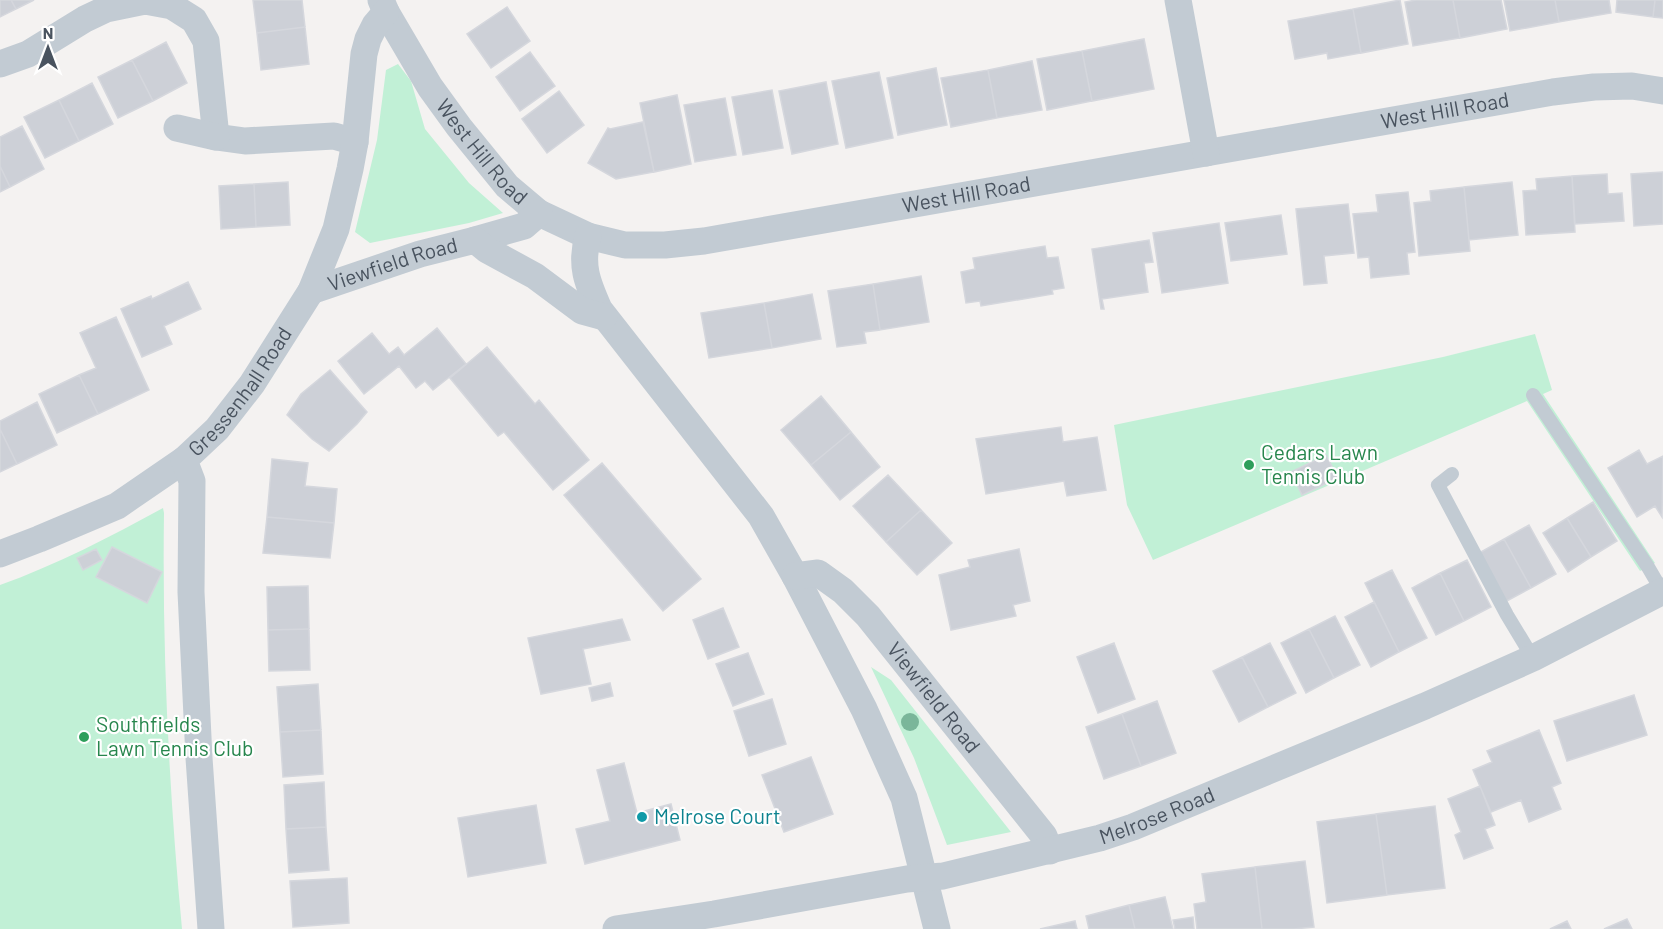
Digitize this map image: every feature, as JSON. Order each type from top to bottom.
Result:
[{"type":"street","points":[[1178,0],[1206,153]]},
{"type":"street","points":[[0,64],[28,54],[80,10],[106,9],[145,1],[172,6],[194,20],[206,41],[216,137]]},
{"type":"street","name":"West Hill Road","points":[[383,6],[430,87],[507,186],[538,213],[588,236],[625,245],[665,245],[704,241],[1553,92],[1594,87],[1632,86],[1663,91]]},
{"type":"street","name":"Gressenhall Road","points":[[211,929],[199,758],[190,559],[192,481],[184,460],[217,429],[252,384],[311,291],[336,229],[355,142],[364,54],[368,39],[383,6]]},
{"type":"street","points":[[177,128],[245,141],[334,136],[355,142]]},
{"type":"street","name":"Viewfield Road","points":[[311,291],[420,254],[524,226],[538,213]]},
{"type":"street","points":[[588,236],[584,252],[585,269],[591,291],[604,316],[761,516],[864,709],[904,798],[937,929]]},
{"type":"street","name":"Viewfield Road","points":[[475,240],[487,250],[535,276],[582,311],[604,316]]},
{"type":"street","points":[[0,554],[117,506],[184,460]]},
{"type":"street","name":"Viewfield Road","points":[[795,576],[818,573],[843,591],[868,616],[1044,836],[1050,851]]},
{"type":"street","name":"Melrose Road","points":[[616,929],[714,914],[907,879],[943,876],[1100,838],[1134,827],[1425,706],[1533,658],[1662,591]]},
{"type":"lane","points":[[1533,395],[1662,591]]},
{"type":"lane","points":[[1452,474],[1438,485],[1506,615],[1533,658]]},
{"type":"green space","points":[[398,64],[411,81],[425,129],[469,183],[503,213],[469,223],[370,243],[355,232],[377,140],[386,70]]},
{"type":"green space","name":"Cedars Lawn Tennis Club","points":[[1535,334],[1552,390],[1543,394],[1655,563],[1640,571],[1527,401],[1153,560],[1127,505],[1114,425],[1443,357]]},
{"type":"green space","name":"Southfields Lawn Tennis Club","points":[[163,508],[167,721],[182,929],[0,929],[0,585],[83,550]]},
{"type":"green space","points":[[871,667],[891,680],[1011,832],[947,845],[914,758]]},
{"type":"building","points":[[0,0],[11,0],[16,9],[0,17]]},
{"type":"building","points":[[11,0],[34,0],[16,9]]},
{"type":"building","points":[[253,0],[302,0],[305,27],[257,33]]},
{"type":"building","points":[[1400,0],[1408,44],[1361,53],[1353,9]]},
{"type":"building","points":[[1453,0],[1460,38],[1413,46],[1405,2]]},
{"type":"building","points":[[1453,0],[1501,0],[1507,29],[1460,38]]},
{"type":"building","points":[[1504,0],[1555,0],[1559,22],[1510,31]]},
{"type":"building","points":[[1555,0],[1609,0],[1611,13],[1559,22]]},
{"type":"building","points":[[1617,0],[1655,0],[1653,17],[1616,12]]},
{"type":"building","points":[[1655,0],[1663,0],[1663,18],[1653,17]]},
{"type":"building","points":[[507,7],[530,41],[491,68],[467,34]]},
{"type":"building","points":[[1353,9],[1361,53],[1328,59],[1327,53],[1295,59],[1288,21]]},
{"type":"building","points":[[305,27],[309,64],[261,70],[257,33]]},
{"type":"building","points":[[1144,39],[1154,89],[1092,101],[1082,51]]},
{"type":"building","points":[[166,42],[187,83],[153,101],[132,60]]},
{"type":"building","points":[[1082,51],[1092,101],[1047,110],[1037,59]]},
{"type":"building","points":[[530,52],[555,86],[520,111],[496,77]]},
{"type":"building","points":[[132,60],[153,101],[118,118],[98,77]]},
{"type":"building","points":[[1032,61],[1042,110],[997,118],[988,70]]},
{"type":"building","points":[[936,68],[947,125],[898,135],[887,78]]},
{"type":"building","points":[[988,70],[997,118],[951,127],[941,78]]},
{"type":"building","points":[[879,72],[893,138],[846,148],[832,81]]},
{"type":"building","points":[[826,82],[838,144],[792,154],[779,91]]},
{"type":"building","points":[[92,83],[113,124],[79,141],[59,100]]},
{"type":"building","points":[[772,90],[783,148],[743,155],[732,97]]},
{"type":"building","points":[[559,91],[584,125],[547,153],[522,119]]},
{"type":"building","points":[[677,95],[691,164],[654,172],[640,103]]},
{"type":"building","points":[[725,98],[736,155],[695,162],[684,105]]},
{"type":"building","points":[[59,100],[79,141],[45,158],[24,117]]},
{"type":"building","points":[[643,122],[654,172],[616,179],[588,163],[608,128]]},
{"type":"building","points":[[22,126],[44,169],[10,187],[0,166],[0,137]]},
{"type":"building","points":[[0,166],[10,187],[0,192]]},
{"type":"building","points":[[1663,172],[1663,224],[1634,226],[1631,174]]},
{"type":"building","points":[[1607,174],[1608,194],[1622,193],[1624,221],[1575,224],[1572,176]]},
{"type":"building","points":[[1572,176],[1575,232],[1526,235],[1523,191],[1537,190],[1536,179]]},
{"type":"building","points":[[288,182],[290,225],[256,227],[254,184]]},
{"type":"building","points":[[1512,182],[1518,235],[1469,240],[1464,187]]},
{"type":"building","points":[[254,184],[256,227],[221,229],[219,186]]},
{"type":"building","points":[[1464,187],[1470,251],[1419,256],[1414,203],[1431,201],[1430,191]]},
{"type":"building","points":[[1408,192],[1415,252],[1407,253],[1409,274],[1371,278],[1369,257],[1358,258],[1353,214],[1378,212],[1376,195]]},
{"type":"building","points":[[1348,204],[1354,253],[1324,256],[1327,283],[1304,285],[1296,209]]},
{"type":"building","points":[[1281,215],[1287,254],[1231,261],[1225,223]]},
{"type":"building","points":[[1219,223],[1228,283],[1162,293],[1153,233]]},
{"type":"building","points":[[1149,240],[1153,262],[1144,263],[1148,292],[1102,299],[1104,309],[1101,309],[1092,249]]},
{"type":"building","points":[[1045,246],[1047,258],[1058,257],[1064,288],[1052,290],[1053,294],[981,306],[980,301],[966,303],[961,272],[975,269],[973,258]]},
{"type":"building","points":[[921,276],[929,322],[880,330],[873,284]]},
{"type":"building","points":[[188,282],[201,309],[164,326],[172,344],[142,357],[121,309],[151,296],[152,299]]},
{"type":"building","points":[[873,284],[880,330],[864,332],[866,343],[837,347],[828,291]]},
{"type":"building","points":[[812,294],[821,339],[772,348],[764,303]]},
{"type":"building","points":[[764,303],[772,348],[709,358],[701,313]]},
{"type":"building","points":[[116,317],[149,390],[98,414],[79,375],[96,368],[80,333]]},
{"type":"building","points":[[437,328],[466,364],[433,390],[425,381],[416,388],[399,366],[364,394],[338,361],[372,333],[389,354],[398,347],[404,355]]},
{"type":"building","points":[[487,347],[535,404],[539,400],[589,460],[553,490],[504,432],[498,436],[450,378]]},
{"type":"building","points":[[330,370],[367,412],[329,451],[312,439],[287,415],[301,394]]},
{"type":"building","points":[[79,375],[98,414],[57,433],[39,394]]},
{"type":"building","points":[[821,396],[851,432],[811,465],[781,430]]},
{"type":"building","points":[[37,402],[57,445],[17,464],[0,429],[0,421]]},
{"type":"building","points":[[1061,427],[1063,442],[1097,437],[1106,490],[1067,496],[1064,481],[986,494],[976,439]]},
{"type":"building","points":[[0,429],[17,464],[0,472]]},
{"type":"building","points":[[851,432],[880,467],[840,500],[811,465]]},
{"type":"building","points":[[1639,450],[1647,464],[1663,456],[1662,517],[1655,506],[1637,517],[1608,468]]},
{"type":"building","points":[[1326,455],[1338,478],[1302,495],[1291,472]]},
{"type":"building","points":[[272,459],[308,463],[305,486],[337,489],[334,523],[267,517]]},
{"type":"building","points":[[602,463],[701,579],[663,611],[564,495]]},
{"type":"building","points":[[888,475],[921,510],[886,542],[853,506]]},
{"type":"building","points":[[1593,502],[1617,541],[1591,557],[1567,518]]},
{"type":"building","points":[[921,510],[952,543],[917,575],[886,542]]},
{"type":"building","points":[[267,517],[334,523],[330,558],[263,553]]},
{"type":"building","points":[[1567,518],[1591,557],[1568,572],[1543,533]]},
{"type":"building","points":[[1529,525],[1556,574],[1531,588],[1504,539]]},
{"type":"building","points":[[1504,539],[1531,588],[1505,602],[1479,553]]},
{"type":"building","points":[[112,547],[162,572],[147,603],[96,577]]},
{"type":"building","points":[[96,549],[102,560],[83,570],[77,558]]},
{"type":"building","points":[[1019,549],[1030,601],[1013,605],[1016,616],[951,630],[939,575],[970,567],[968,560]]},
{"type":"building","points":[[1467,560],[1491,607],[1464,621],[1440,573]]},
{"type":"building","points":[[1392,570],[1427,638],[1399,652],[1365,583]]},
{"type":"building","points":[[1440,573],[1464,621],[1436,635],[1412,588]]},
{"type":"building","points":[[308,586],[309,629],[268,630],[267,587]]},
{"type":"building","points":[[1374,602],[1399,652],[1371,667],[1345,617]]},
{"type":"building","points":[[723,608],[739,647],[708,659],[693,620]]},
{"type":"building","points":[[1335,616],[1360,665],[1334,678],[1309,629]]},
{"type":"building","points":[[622,619],[630,640],[583,649],[591,684],[541,694],[528,638]]},
{"type":"building","points":[[309,629],[310,670],[269,671],[268,630]]},
{"type":"building","points":[[1309,629],[1334,678],[1306,693],[1281,643]]},
{"type":"building","points":[[1114,643],[1135,699],[1098,713],[1077,657]]},
{"type":"building","points":[[1270,643],[1296,693],[1268,707],[1242,657]]},
{"type":"building","points":[[748,653],[764,694],[733,706],[716,664]]},
{"type":"building","points":[[1242,657],[1268,707],[1239,722],[1213,671]]},
{"type":"building","points":[[610,683],[613,696],[592,701],[589,688]]},
{"type":"building","points":[[318,684],[321,730],[280,732],[277,687]]},
{"type":"building","points":[[1634,695],[1647,735],[1567,761],[1554,721]]},
{"type":"building","points":[[772,699],[786,744],[749,756],[734,711]]},
{"type":"building","points":[[1157,701],[1176,753],[1141,766],[1122,714]]},
{"type":"building","points":[[1122,714],[1141,766],[1104,779],[1086,727]]},
{"type":"building","points":[[321,730],[323,774],[283,777],[280,732]]},
{"type":"building","points":[[1539,730],[1561,783],[1552,787],[1561,809],[1529,822],[1521,800],[1491,812],[1473,770],[1492,762],[1487,751]]},
{"type":"building","points":[[811,757],[833,814],[784,832],[762,775]]},
{"type":"building","name":"Melrose Court","points":[[624,763],[637,813],[671,804],[680,840],[585,864],[576,829],[610,821],[597,770]]},
{"type":"building","points":[[324,782],[326,827],[286,829],[284,785]]},
{"type":"building","points":[[1480,786],[1495,825],[1485,829],[1493,848],[1464,859],[1455,835],[1461,832],[1448,799]]},
{"type":"building","points":[[536,805],[546,863],[468,877],[458,818]]},
{"type":"building","points":[[1435,806],[1445,888],[1387,895],[1376,814]]},
{"type":"building","points":[[1376,814],[1387,895],[1327,903],[1317,822]]},
{"type":"building","points":[[326,827],[329,870],[289,873],[286,829]]},
{"type":"building","points":[[1305,861],[1314,927],[1262,929],[1255,867]]},
{"type":"building","points":[[1255,867],[1262,929],[1197,929],[1194,904],[1206,902],[1202,874]]},
{"type":"building","points":[[347,878],[349,923],[293,927],[290,881]]},
{"type":"building","points":[[1165,897],[1173,929],[1135,929],[1129,905]]},
{"type":"building","points":[[1129,905],[1135,929],[1089,929],[1086,916]]},
{"type":"building","points":[[1193,917],[1194,929],[1175,929],[1173,920]]},
{"type":"building","points":[[1627,919],[1632,929],[1604,929]]},
{"type":"building","points":[[1075,921],[1077,929],[1040,929]]},
{"type":"building","points":[[1567,921],[1571,929],[1550,929]]},
{"type":"place","name":"Cedars Lawn Tennis Club","points":[[1249,465]]},
{"type":"place","name":"Southfields Lawn Tennis Club","points":[[84,737]]},
{"type":"place","name":"Melrose Court","points":[[642,817]]}]
